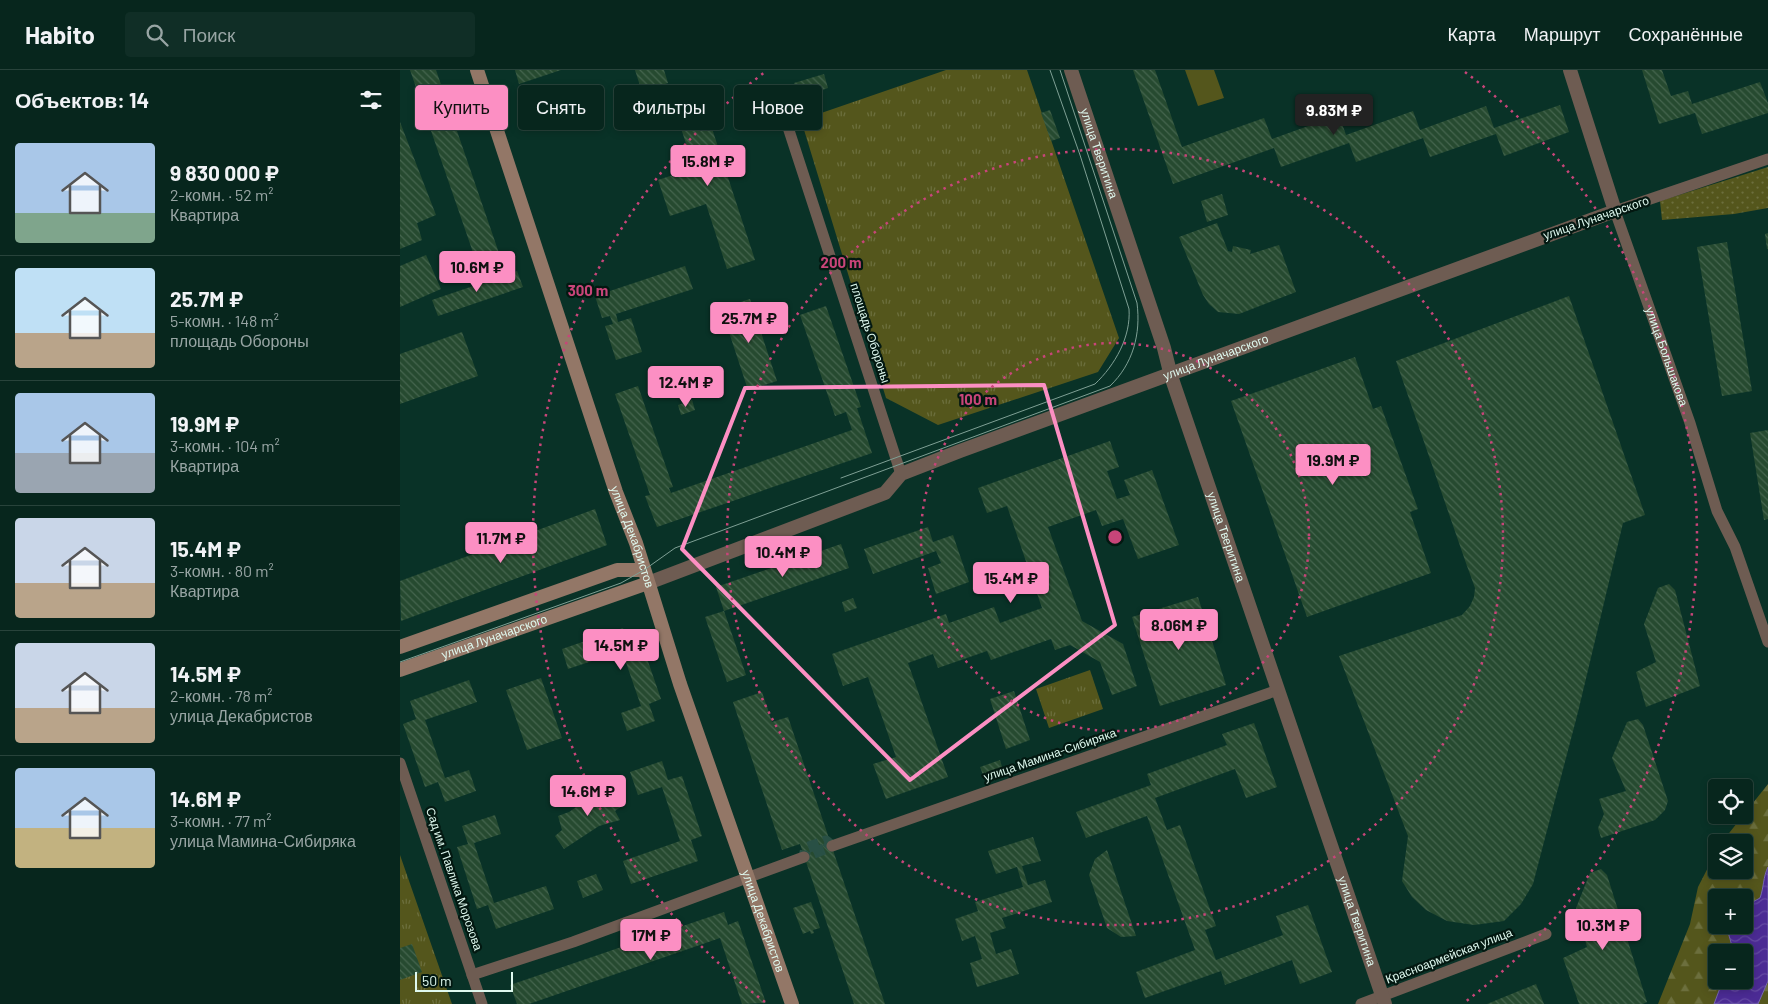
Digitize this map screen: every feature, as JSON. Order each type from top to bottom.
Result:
[{"type":"main road","name":"улица Декабристов","points":[[477,70],[680,684],[792,1004]]},
{"type":"main road","name":"улица Луначарского","points":[[400,647],[617,570],[646,577]]},
{"type":"main road","name":"улица Луначарского","points":[[400,670],[646,577]]},
{"type":"street","name":"улица Тверитина","points":[[1072,70],[1164,348],[1170,376],[1384,1000]]},
{"type":"street","name":"улица Большакова","points":[[1570,70],[1615,211],[1690,423],[1717,511],[1734,547],[1768,642]]},
{"type":"street","name":"площадь Обороны","points":[[789,130],[902,474]]},
{"type":"street","name":"улица Луначарского","points":[[646,577],[673,574],[885,493],[902,474],[1170,376],[1374,298],[1615,211],[1768,159]]},
{"type":"street","name":"улица Мамина-Сибиряка","points":[[832,846],[1278,690]]},
{"type":"street","name":"Сад им. Павлика Морозова","points":[[400,763],[482,1004]]},
{"type":"street","points":[[472,975],[573,942],[804,857]]},
{"type":"street","name":"Красноармейская улица","points":[[1361,1004],[1384,1000],[1546,934]]},
{"type":"highlighted area","points":[[1044,385],[1115,625],[910,780],[682,549],[745,388]]},
{"type":"green space","points":[[946,70],[1027,70],[1119,338],[1098,372],[938,425],[886,398],[804,130],[822,130],[822,113]]},
{"type":"green space","points":[[1185,70],[1214,70],[1224,98],[1198,106]]},
{"type":"green space","points":[[1768,167],[1768,208],[1734,214],[1662,220],[1660,201]]},
{"type":"green space","points":[[1090,670],[1103,709],[1049,728],[1036,689]]},
{"type":"green space","points":[[1768,784],[1768,867],[1760,898],[1753,902],[1753,889],[1708,889],[1708,934],[1729,934],[1731,944],[1708,944],[1708,989],[1720,989],[1714,1004],[1658,1004],[1690,924],[1698,887],[1708,868],[1708,879],[1753,879],[1753,834],[1728,834],[1736,824],[1753,824],[1753,803]]},
{"type":"green space","points":[[400,855],[445,984],[452,1004],[400,1004]]},
{"type":"green space","points":[[1768,981],[1768,1004],[1758,1004]]},
{"type":"water","points":[[1768,867],[1768,981],[1758,1004],[1714,1004],[1720,989],[1753,989],[1753,944],[1731,944],[1729,934],[1753,934],[1753,902],[1760,898]]},
{"type":"building","points":[[410,70],[436,70],[441,85],[415,85]]},
{"type":"building","points":[[515,70],[561,70],[519,84]]},
{"type":"building","points":[[635,70],[664,70],[668,83],[662,85],[640,85]]},
{"type":"building","points":[[1133,70],[1155,70],[1182,147],[1264,118],[1272,139],[1339,115],[1346,135],[1413,111],[1420,130],[1486,106],[1494,128],[1560,105],[1569,132],[1504,156],[1496,134],[1430,157],[1423,138],[1356,162],[1349,143],[1281,167],[1274,148],[1173,184]]},
{"type":"building","points":[[1642,70],[1662,70],[1671,96],[1688,91],[1692,104],[1760,82],[1768,103],[1768,113],[1702,134],[1695,113],[1659,124]]},
{"type":"building","points":[[824,74],[828,88],[822,90],[822,85],[795,85],[794,83]]},
{"type":"building","points":[[1050,110],[1060,138],[1051,141],[1041,113]]},
{"type":"building","points":[[400,122],[436,215],[417,223],[422,240],[400,249]]},
{"type":"building","points":[[431,130],[457,130],[500,256],[477,264]]},
{"type":"building","points":[[682,130],[712,130],[755,260],[727,269],[706,204],[670,216],[658,180],[694,168]]},
{"type":"building","points":[[1222,194],[1228,215],[1207,222],[1201,201]]},
{"type":"building","points":[[1217,223],[1228,251],[1232,252],[1233,246],[1251,250],[1250,254],[1279,245],[1296,292],[1239,314],[1218,312],[1203,295],[1179,237]]},
{"type":"building","points":[[1768,233],[1768,249],[1767,249],[1765,234]]},
{"type":"building","points":[[1727,242],[1752,391],[1722,396],[1697,247]]},
{"type":"building","points":[[426,255],[441,289],[400,307],[400,266]]},
{"type":"building","points":[[685,266],[693,289],[616,314],[618,322],[631,318],[642,352],[616,360],[605,326],[613,324],[610,316],[602,318],[595,296]]},
{"type":"building","points":[[517,271],[523,287],[438,316],[432,300]]},
{"type":"building","points":[[1569,296],[1645,515],[1623,523],[1578,712],[1533,884],[1521,904],[1504,921],[1474,925],[1447,921],[1426,910],[1412,897],[1402,881],[1408,836],[1339,656],[1462,615],[1470,606],[1474,597],[1475,588],[1396,361]]},
{"type":"building","points":[[750,299],[777,381],[748,390],[721,308]]},
{"type":"building","points":[[826,306],[861,407],[857,408],[872,453],[657,527],[645,496],[650,495],[615,394],[638,386],[673,487],[669,488],[671,493],[852,430],[846,412],[835,416],[800,315]]},
{"type":"building","points":[[462,332],[478,376],[400,404],[400,354]]},
{"type":"building","points":[[1355,357],[1373,409],[1381,406],[1418,509],[1410,512],[1431,573],[1307,617],[1231,401]]},
{"type":"building","points":[[692,400],[695,410],[681,415],[678,405]]},
{"type":"building","points":[[1768,430],[1768,519],[1764,520],[1750,433]]},
{"type":"building","points":[[1110,441],[1119,467],[1107,471],[1117,499],[1130,495],[1124,480],[1152,470],[1179,545],[1138,559],[1123,519],[1102,526],[1096,510],[1048,527],[1082,621],[1123,644],[1137,686],[1112,695],[1100,662],[1070,645],[1055,650],[1051,639],[991,660],[987,651],[938,668],[933,654],[908,663],[948,777],[886,799],[873,764],[896,757],[868,677],[843,686],[832,654],[946,614],[949,623],[994,607],[1000,623],[1042,608],[1007,506],[987,513],[978,488]]},
{"type":"building","points":[[595,509],[607,545],[401,621],[400,581]]},
{"type":"building","points":[[928,527],[933,542],[953,535],[969,582],[936,594],[928,568],[941,563],[936,551],[873,574],[864,549]]},
{"type":"building","points":[[841,544],[849,568],[724,611],[716,587]]},
{"type":"building","points":[[1669,584],[1675,590],[1700,686],[1646,707],[1636,672],[1656,662],[1644,624],[1658,588]]},
{"type":"building","points":[[1198,597],[1226,685],[1160,706],[1132,617]]},
{"type":"building","points":[[853,598],[857,608],[845,612],[842,602]]},
{"type":"building","points":[[724,611],[746,675],[727,682],[705,617]]},
{"type":"building","points":[[623,628],[630,649],[642,644],[661,699],[649,704],[655,721],[627,731],[621,713],[641,706],[622,651],[568,669],[562,649]]},
{"type":"building","points":[[541,678],[562,738],[527,750],[506,690]]},
{"type":"building","points":[[469,680],[477,702],[425,720],[445,778],[469,770],[476,791],[445,802],[438,782],[425,787],[403,724],[416,719],[410,701]]},
{"type":"building","points":[[1014,691],[1030,740],[1006,749],[990,699]]},
{"type":"building","points":[[762,692],[772,722],[788,717],[885,1004],[854,1004],[800,844],[782,850],[733,702]]},
{"type":"building","points":[[1638,719],[1643,725],[1668,801],[1665,810],[1655,820],[1601,838],[1598,828],[1604,814],[1599,799],[1626,791],[1612,758],[1627,722]]},
{"type":"building","points":[[1254,723],[1277,787],[1246,798],[1235,769],[1155,798],[1167,830],[1180,825],[1216,926],[1205,930],[1216,960],[1283,935],[1276,916],[1308,905],[1332,972],[1300,984],[1292,960],[1225,985],[1221,971],[1145,998],[1136,972],[1195,950],[1147,816],[1086,838],[1076,812],[1151,785],[1147,774],[1227,745],[1222,734]]},
{"type":"building","points":[[1000,760],[1004,774],[985,780],[980,767]]},
{"type":"building","points":[[662,761],[668,780],[682,776],[702,836],[691,840],[698,861],[631,884],[623,861],[680,841],[662,787],[638,795],[630,772]]},
{"type":"building","points":[[608,785],[622,806],[615,811],[620,820],[599,826],[564,849],[555,836],[562,830],[558,816],[569,812]]},
{"type":"building","points":[[495,815],[501,834],[474,843],[494,903],[546,886],[554,909],[496,929],[488,905],[477,909],[457,847],[468,844],[462,826]]},
{"type":"building","points":[[1033,837],[1041,861],[1022,866],[1028,885],[1045,880],[1052,902],[1002,918],[1006,928],[990,933],[996,954],[1011,949],[1019,974],[977,987],[970,963],[982,959],[975,936],[962,941],[955,919],[978,911],[975,902],[1023,887],[1017,867],[996,874],[988,851]]},
{"type":"building","points":[[1107,850],[1136,936],[1121,937],[1107,928],[1089,875],[1095,859]]},
{"type":"building","points":[[1601,869],[1607,875],[1647,1002],[1643,1004],[1579,1004],[1563,958],[1587,947],[1576,908],[1590,873]]},
{"type":"building","points":[[596,874],[603,890],[583,898],[577,881]]},
{"type":"building","points":[[811,902],[820,928],[813,930],[814,933],[811,934],[810,931],[803,934],[793,908]]},
{"type":"building","points":[[724,912],[728,925],[738,921],[766,1003],[742,1004],[720,938],[529,1004],[517,1004],[510,985]]},
{"type":"building","points":[[412,944],[422,972],[400,980],[400,948]]},
{"type":"building","points":[[1536,984],[1544,1004],[1487,1004]]},
{"type":"tunnel","points":[[826,841],[832,846],[804,857],[806,848],[826,841]]},
{"type":"tram line","points":[[841,478],[1095,384],[1109,368],[1120,350],[1127,330],[1129,309],[1080,155],[1050,70]]},
{"type":"tram line","points":[[400,662],[621,583],[644,570],[675,548],[1110,386],[1124,368],[1134,348],[1138,326],[1137,303],[1060,70]]}]
